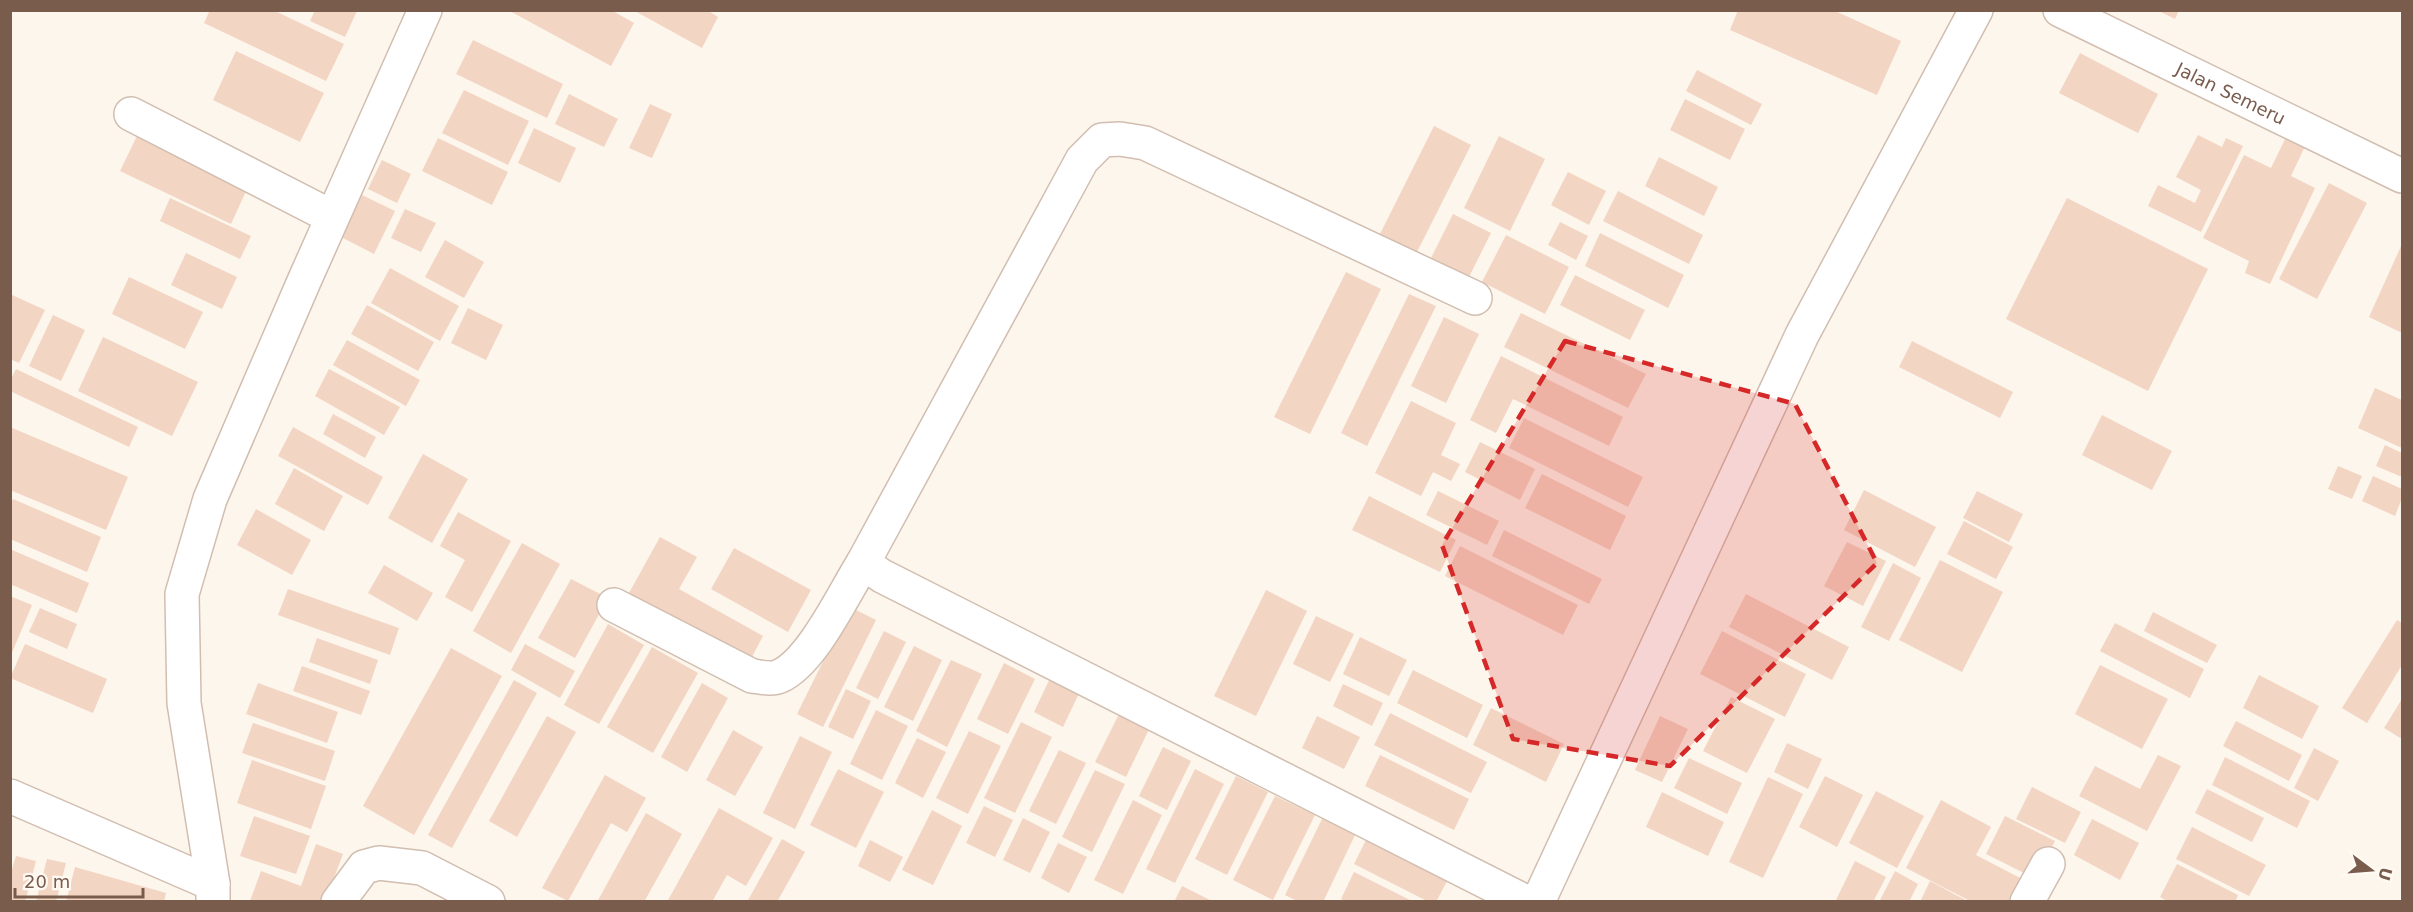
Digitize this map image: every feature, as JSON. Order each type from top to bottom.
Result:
[{"type":"street","points":[[213,893],[184,703],[182,594],[210,499],[332,217],[425,10]]},
{"type":"street","points":[[1538,902],[1802,335],[1976,10]]},
{"type":"street","name":"Jalan Semeru","points":[[2060,10],[2403,176]]},
{"type":"street","points":[[131,114],[332,217]]},
{"type":"street","points":[[614,605],[752,676],[768,678],[780,676],[806,655],[863,563],[1082,160],[1102,140],[1120,139],[1145,143],[1474,298]]},
{"type":"street","points":[[863,563],[882,576],[1526,902]]},
{"type":"street","points":[[10,796],[213,893]]},
{"type":"street","points":[[338,902],[364,867],[379,862],[422,868],[488,902]]},
{"type":"street","points":[[2027,902],[2048,864]]},
{"type":"highlighted area","points":[[1565,341],[1795,404],[1877,563],[1670,766],[1513,739],[1442,545]]},
{"type":"building","points":[[210,10],[273,10],[344,44],[326,81],[204,23]]},
{"type":"building","points":[[315,10],[357,11],[345,37],[310,21]]},
{"type":"building","points":[[508,10],[611,10],[634,23],[611,66]]},
{"type":"building","points":[[633,10],[707,10],[718,17],[702,48]]},
{"type":"building","points":[[1738,10],[1833,10],[1901,41],[1877,95],[1730,30]]},
{"type":"building","points":[[2157,10],[2179,10],[2175,19]]},
{"type":"building","points":[[473,40],[563,84],[547,118],[456,74]]},
{"type":"building","points":[[236,51],[324,93],[300,142],[213,100]]},
{"type":"building","points":[[2080,53],[2158,94],[2138,133],[2059,93]]},
{"type":"building","points":[[1697,70],[1762,104],[1751,125],[1686,91]]},
{"type":"building","points":[[464,90],[529,121],[508,165],[442,133]]},
{"type":"building","points":[[569,94],[618,119],[604,147],[555,124]]},
{"type":"building","points":[[1685,99],[1745,129],[1730,160],[1670,130]]},
{"type":"building","points":[[650,104],[672,114],[652,158],[629,148]]},
{"type":"building","points":[[1434,126],[1471,145],[1417,252],[1380,234]]},
{"type":"building","points":[[534,128],[576,148],[560,183],[518,163]]},
{"type":"building","points":[[2288,133],[2307,142],[2291,176],[2315,188],[2270,284],[2245,273],[2249,261],[2203,238],[2244,155],[2271,168]]},
{"type":"building","points":[[2198,135],[2222,147],[2226,138],[2243,146],[2201,232],[2148,206],[2158,185],[2195,203],[2201,190],[2176,177]]},
{"type":"building","points":[[137,136],[247,189],[231,224],[120,171]]},
{"type":"building","points":[[1499,136],[1545,159],[1510,231],[1464,208]]},
{"type":"building","points":[[438,138],[508,172],[492,205],[422,171]]},
{"type":"building","points":[[1659,157],[1718,187],[1704,216],[1645,186]]},
{"type":"building","points":[[382,160],[411,174],[397,203],[368,189]]},
{"type":"building","points":[[1568,172],[1606,191],[1589,225],[1551,205]]},
{"type":"building","points":[[2329,183],[2367,203],[2317,299],[2279,279]]},
{"type":"building","points":[[1618,191],[1703,235],[1689,264],[1603,221]]},
{"type":"building","points":[[362,195],[395,211],[374,254],[341,237]]},
{"type":"building","points":[[170,198],[251,236],[240,259],[160,221]]},
{"type":"building","points":[[2067,198],[2208,269],[2148,391],[2006,319]]},
{"type":"building","points":[[405,209],[436,223],[421,252],[391,238]]},
{"type":"building","points":[[1453,214],[1491,233],[1469,277],[1431,258]]},
{"type":"building","points":[[1560,222],[1588,236],[1576,260],[1548,245]]},
{"type":"building","points":[[1600,233],[1684,275],[1668,308],[1585,266]]},
{"type":"building","points":[[1506,235],[1569,267],[1545,314],[1482,282]]},
{"type":"building","points":[[445,240],[484,262],[464,298],[425,277]]},
{"type":"building","points":[[2402,244],[2402,333],[2369,317]]},
{"type":"building","points":[[186,253],[237,277],[222,309],[171,285]]},
{"type":"building","points":[[390,268],[459,306],[440,341],[371,303]]},
{"type":"building","points":[[1346,272],[1381,289],[1310,434],[1274,417]]},
{"type":"building","points":[[1575,275],[1645,310],[1630,340],[1560,305]]},
{"type":"building","points":[[129,277],[203,312],[185,349],[112,314]]},
{"type":"building","points":[[10,294],[45,310],[19,363],[10,359]]},
{"type":"building","points":[[1409,294],[1436,306],[1367,446],[1341,433]]},
{"type":"building","points":[[367,305],[434,342],[418,371],[351,334]]},
{"type":"building","points":[[468,308],[503,325],[486,360],[451,343]]},
{"type":"building","points":[[1521,313],[1646,374],[1628,408],[1504,347]]},
{"type":"building","points":[[53,315],[85,330],[61,381],[29,366]]},
{"type":"building","points":[[1444,317],[1479,334],[1446,403],[1411,386]]},
{"type":"building","points":[[103,337],[198,382],[172,436],[78,391]]},
{"type":"building","points":[[347,340],[420,380],[406,406],[333,365]]},
{"type":"building","points":[[1912,341],[2013,392],[2000,418],[1899,367]]},
{"type":"building","points":[[1501,356],[1623,417],[1609,446],[1513,399],[1496,433],[1470,420]]},
{"type":"building","points":[[16,369],[138,427],[129,447],[10,391],[10,381]]},
{"type":"building","points":[[329,369],[400,407],[384,435],[315,396]]},
{"type":"building","points":[[2375,388],[2402,400],[2402,448],[2358,428]]},
{"type":"building","points":[[1411,401],[1456,423],[1441,455],[1460,464],[1451,481],[1433,472],[1421,496],[1375,473]]},
{"type":"building","points":[[333,414],[376,437],[365,458],[323,434]]},
{"type":"building","points":[[2102,415],[2172,451],[2152,490],[2082,455]]},
{"type":"building","points":[[1524,418],[1643,477],[1628,507],[1509,448]]},
{"type":"building","points":[[10,427],[128,477],[106,530],[10,490]]},
{"type":"building","points":[[293,427],[383,477],[368,505],[278,456]]},
{"type":"building","points":[[1480,442],[1535,469],[1520,500],[1465,472]]},
{"type":"building","points":[[2385,445],[2402,453],[2402,477],[2376,466]]},
{"type":"building","points":[[423,454],[468,479],[432,543],[388,518]]},
{"type":"building","points":[[2338,466],[2362,476],[2352,499],[2328,489]]},
{"type":"building","points":[[294,468],[343,496],[324,531],[275,504]]},
{"type":"building","points":[[1542,474],[1626,516],[1610,550],[1525,508]]},
{"type":"building","points":[[2373,476],[2402,489],[2402,498],[2395,516],[2362,501]]},
{"type":"building","points":[[1864,490],[1936,527],[1915,567],[1844,530]]},
{"type":"building","points":[[1438,491],[1499,521],[1487,545],[1426,515]]},
{"type":"building","points":[[1977,491],[2023,514],[2009,542],[1963,518]]},
{"type":"building","points":[[1369,496],[1456,540],[1440,572],[1352,530]]},
{"type":"building","points":[[13,499],[101,537],[87,572],[10,539],[10,505]]},
{"type":"building","points":[[256,509],[311,540],[292,575],[237,545]]},
{"type":"building","points":[[458,512],[511,541],[472,612],[445,597],[465,560],[440,546]]},
{"type":"building","points":[[1964,521],[2013,547],[1996,579],[1947,554]]},
{"type":"building","points":[[1504,530],[1602,579],[1589,604],[1492,556]]},
{"type":"building","points":[[660,537],[697,557],[679,589],[763,636],[745,670],[624,602]]},
{"type":"building","points":[[1847,542],[1886,561],[1863,606],[1824,586]]},
{"type":"building","points":[[522,543],[560,564],[511,653],[473,631]]},
{"type":"building","points":[[1460,546],[1578,605],[1563,635],[1445,576]]},
{"type":"building","points":[[734,548],[811,590],[788,632],[711,589]]},
{"type":"building","points":[[12,550],[89,583],[77,613],[10,584]]},
{"type":"building","points":[[1940,560],[2003,592],[1962,672],[1899,640]]},
{"type":"building","points":[[1893,563],[1921,578],[1889,641],[1861,627]]},
{"type":"building","points":[[384,565],[433,593],[417,621],[368,593]]},
{"type":"building","points":[[571,579],[608,598],[575,658],[538,638]]},
{"type":"building","points":[[288,589],[399,628],[390,655],[278,615]]},
{"type":"building","points":[[1266,590],[1307,611],[1256,716],[1214,696]]},
{"type":"building","points":[[1746,594],[1849,647],[1832,680],[1729,627]]},
{"type":"building","points":[[10,596],[32,605],[11,655],[10,655]]},
{"type":"building","points":[[850,607],[876,620],[823,727],[797,714]]},
{"type":"building","points":[[40,608],[77,624],[67,649],[29,632]]},
{"type":"building","points":[[2153,612],[2217,645],[2207,663],[2144,631]]},
{"type":"building","points":[[1316,616],[1354,634],[1330,682],[1293,664]]},
{"type":"building","points":[[2397,620],[2402,623],[2402,665],[2367,723],[2342,708]]},
{"type":"building","points":[[2115,623],[2204,669],[2190,698],[2100,651]]},
{"type":"building","points":[[608,624],[644,645],[599,724],[564,705]]},
{"type":"building","points":[[884,631],[906,642],[878,699],[856,688]]},
{"type":"building","points":[[1722,631],[1806,674],[1785,717],[1700,674]]},
{"type":"building","points":[[1360,637],[1407,660],[1389,696],[1343,674]]},
{"type":"building","points":[[317,638],[378,660],[370,684],[309,662]]},
{"type":"building","points":[[25,644],[107,679],[93,713],[10,678]]},
{"type":"building","points":[[525,644],[575,671],[560,698],[511,670]]},
{"type":"building","points":[[914,646],[942,660],[913,721],[884,707]]},
{"type":"building","points":[[652,647],[698,673],[653,753],[607,727]]},
{"type":"building","points":[[451,648],[502,676],[414,835],[363,806]]},
{"type":"building","points":[[951,660],[982,674],[947,747],[916,731]]},
{"type":"building","points":[[1004,663],[1035,679],[1008,734],[977,719]]},
{"type":"building","points":[[2100,665],[2168,699],[2142,749],[2075,714]]},
{"type":"building","points":[[302,666],[370,691],[361,715],[293,691]]},
{"type":"building","points":[[1054,670],[1083,685],[1063,727],[1034,712]]},
{"type":"building","points":[[1413,670],[1483,705],[1467,738],[1397,703]]},
{"type":"building","points":[[2259,675],[2319,706],[2302,739],[2243,708]]},
{"type":"building","points":[[514,680],[537,693],[452,848],[428,835]]},
{"type":"building","points":[[258,683],[338,712],[327,743],[246,714]]},
{"type":"building","points":[[702,683],[728,698],[687,772],[661,757]]},
{"type":"building","points":[[1343,684],[1383,703],[1372,726],[1333,706]]},
{"type":"building","points":[[846,689],[871,701],[853,739],[828,727]]},
{"type":"building","points":[[1731,697],[1775,719],[1747,773],[1703,751]]},
{"type":"building","points":[[2402,699],[2402,739],[2384,728]]},
{"type":"building","points":[[1124,704],[1154,719],[1126,777],[1095,762]]},
{"type":"building","points":[[1491,708],[1564,744],[1546,782],[1473,745]]},
{"type":"building","points":[[876,710],[908,726],[882,780],[850,764]]},
{"type":"building","points":[[1390,713],[1487,762],[1471,793],[1374,745]]},
{"type":"building","points":[[547,716],[576,732],[517,837],[489,821]]},
{"type":"building","points":[[1317,716],[1360,737],[1344,769],[1302,748]]},
{"type":"building","points":[[1660,716],[1688,729],[1662,782],[1635,770]]},
{"type":"building","points":[[2236,721],[2302,755],[2289,781],[2223,746]]},
{"type":"building","points":[[1021,722],[1052,737],[1015,813],[984,798]]},
{"type":"building","points":[[253,723],[335,751],[325,781],[242,753]]},
{"type":"building","points":[[733,730],[763,747],[735,796],[706,780]]},
{"type":"building","points":[[969,731],[1001,746],[968,814],[936,798]]},
{"type":"building","points":[[800,736],[832,752],[795,829],[763,813]]},
{"type":"building","points":[[917,738],[946,752],[923,798],[895,783]]},
{"type":"building","points":[[1787,743],[1822,759],[1808,789],[1774,772]]},
{"type":"building","points":[[1163,747],[1191,761],[1167,810],[1139,796]]},
{"type":"building","points":[[2314,748],[2339,761],[2318,801],[2294,788]]},
{"type":"building","points":[[1059,750],[1086,763],[1056,824],[1029,811]]},
{"type":"building","points":[[1380,755],[1469,799],[1454,830],[1365,786]]},
{"type":"building","points":[[2158,755],[2181,766],[2147,831],[2079,796],[2095,766],[2140,789]]},
{"type":"building","points":[[2225,757],[2310,801],[2297,828],[2212,785]]},
{"type":"building","points":[[1689,758],[1742,783],[1727,814],[1674,788]]},
{"type":"building","points":[[252,760],[326,786],[311,829],[237,803]]},
{"type":"building","points":[[838,769],[884,792],[856,848],[810,825]]},
{"type":"building","points":[[1195,769],[1224,784],[1175,883],[1146,869]]},
{"type":"building","points":[[1095,770],[1125,784],[1092,852],[1062,837]]},
{"type":"building","points":[[605,775],[646,798],[627,832],[611,823],[568,901],[542,888]]},
{"type":"building","points":[[1236,776],[1268,792],[1227,875],[1195,859]]},
{"type":"building","points":[[1825,776],[1863,795],[1837,847],[1799,827]]},
{"type":"building","points":[[1768,777],[1803,794],[1763,878],[1729,862]]},
{"type":"building","points":[[2032,787],[2081,812],[2065,843],[2016,819]]},
{"type":"building","points":[[2207,789],[2264,818],[2252,842],[2195,813]]},
{"type":"building","points":[[1876,791],[1924,816],[1897,868],[1849,843]]},
{"type":"building","points":[[1662,792],[1724,822],[1708,856],[1646,827]]},
{"type":"building","points":[[1275,796],[1315,815],[1273,900],[1233,880]]},
{"type":"building","points":[[1133,800],[1162,815],[1123,894],[1094,880]]},
{"type":"building","points":[[1941,800],[1991,827],[1976,855],[2026,881],[2015,902],[1972,902],[1906,868]]},
{"type":"building","points":[[984,806],[1013,820],[995,857],[966,843]]},
{"type":"building","points":[[719,808],[773,838],[746,886],[727,875],[712,902],[667,902]]},
{"type":"building","points":[[932,810],[962,826],[933,885],[902,870]]},
{"type":"building","points":[[646,813],[682,834],[644,902],[597,902]]},
{"type":"building","points":[[254,816],[310,836],[296,874],[240,856]]},
{"type":"building","points":[[2005,816],[2055,841],[2036,879],[1986,854]]},
{"type":"building","points":[[1323,817],[1356,833],[1323,902],[1299,902],[1285,895]]},
{"type":"building","points":[[1023,818],[1050,832],[1030,873],[1003,860]]},
{"type":"building","points":[[2092,819],[2139,843],[2120,880],[2074,855]]},
{"type":"building","points":[[2192,827],[2266,865],[2249,896],[2176,859]]},
{"type":"building","points":[[1372,828],[1454,868],[1436,902],[1429,902],[1354,864]]},
{"type":"building","points":[[782,839],[805,852],[777,902],[747,902]]},
{"type":"building","points":[[870,840],[903,857],[890,882],[858,866]]},
{"type":"building","points":[[1058,843],[1087,857],[1069,893],[1041,878]]},
{"type":"building","points":[[316,844],[343,854],[325,902],[250,901],[261,871],[301,886]]},
{"type":"building","points":[[16,856],[36,861],[25,902],[10,902],[10,876]]},
{"type":"building","points":[[47,859],[66,863],[56,902],[36,902]]},
{"type":"building","points":[[1855,861],[1886,877],[1873,902],[1835,902]]},
{"type":"building","points":[[2177,864],[2238,895],[2235,902],[2169,902],[2160,897]]},
{"type":"building","points":[[75,867],[166,893],[164,902],[66,902]]},
{"type":"building","points":[[1895,871],[1918,884],[1909,902],[1879,902]]},
{"type":"building","points":[[1354,872],[1414,902],[1346,902],[1341,899]]},
{"type":"building","points":[[1930,881],[1969,902],[1920,902]]},
{"type":"building","points":[[1182,886],[1214,902],[1174,902]]}]
